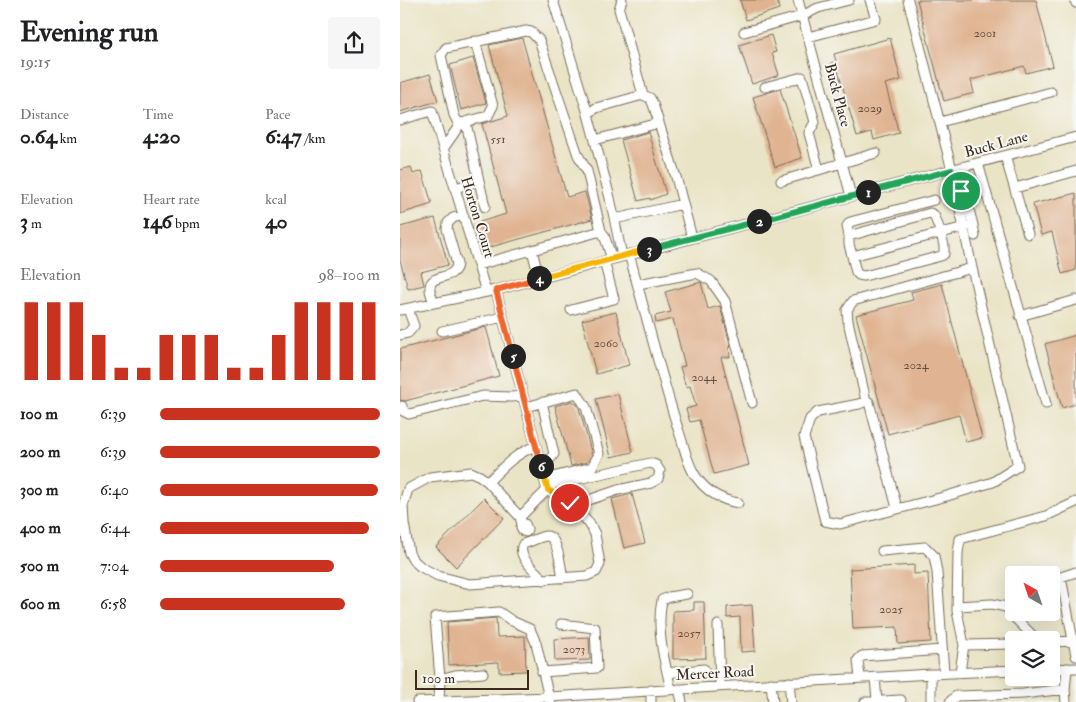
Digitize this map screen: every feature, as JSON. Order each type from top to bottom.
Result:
[{"type":"street","points":[[553,0],[588,114],[614,219],[638,284],[675,420],[692,470],[697,479],[712,494],[724,501],[738,503]]},
{"type":"street","points":[[623,0],[619,9],[643,95]]},
{"type":"street","name":"Buck Place","points":[[798,0],[851,196]]},
{"type":"street","points":[[744,32],[802,16],[818,8],[849,0]]},
{"type":"street","points":[[808,37],[876,18],[870,0]]},
{"type":"street","points":[[866,401],[818,412],[810,419],[804,437],[826,521],[840,524],[947,496],[993,482],[1018,466],[972,268],[952,170],[908,0]]},
{"type":"street","points":[[475,41],[493,106],[488,116],[464,123],[457,121],[454,115],[441,55],[446,48],[475,41],[526,31],[531,32],[539,40],[578,155],[587,172],[601,231],[604,235],[614,299],[571,310]]},
{"type":"street","points":[[765,87],[802,77],[815,122],[809,133],[819,170]]},
{"type":"street","points":[[940,122],[1051,92]]},
{"type":"street","points":[[588,114],[596,108],[643,95],[650,98],[659,122],[692,238]]},
{"type":"street","name":"Horton Court","points":[[400,120],[432,111],[486,292]]},
{"type":"street","points":[[815,122],[830,119]]},
{"type":"street","points":[[595,140],[659,122]]},
{"type":"street","points":[[443,149],[464,123]]},
{"type":"street","points":[[464,123],[485,207]]},
{"type":"street","name":"Buck Lane","points":[[404,309],[496,290],[1076,137]]},
{"type":"street","points":[[781,181],[876,153]]},
{"type":"street","points":[[1005,156],[1028,234]]},
{"type":"street","points":[[978,163],[1046,404]]},
{"type":"street","points":[[1015,188],[1076,172]]},
{"type":"street","points":[[455,188],[479,181]]},
{"type":"street","points":[[956,191],[961,191],[965,194],[975,236]]},
{"type":"street","points":[[849,236],[930,214],[934,215],[941,233],[944,246],[944,254],[941,256],[864,276],[856,272],[849,244],[847,226],[850,222],[934,200]]},
{"type":"street","points":[[614,219],[683,204]]},
{"type":"street","points":[[434,303],[430,287],[432,282],[451,274],[456,269],[447,228],[448,223],[453,218],[463,215]]},
{"type":"street","points":[[852,256],[973,225]]},
{"type":"street","points":[[478,265],[601,231]]},
{"type":"street","points":[[532,250],[539,278]]},
{"type":"street","points":[[897,508],[869,402],[866,401],[846,310],[853,301],[972,268]]},
{"type":"street","points":[[638,284],[697,273],[711,282],[725,301],[752,403]]},
{"type":"street","points":[[496,290],[546,485],[570,503],[589,523],[595,534],[600,564],[596,572],[587,576],[470,584],[438,576],[421,567],[413,560],[404,523],[403,506],[408,489],[430,477],[470,472],[488,482],[523,525],[530,542]]},
{"type":"street","points":[[1020,316],[1076,300]]},
{"type":"street","points":[[400,334],[408,333],[414,326],[404,309]]},
{"type":"street","points":[[442,331],[503,316]]},
{"type":"street","points":[[523,525],[546,485],[592,466],[599,454],[586,407],[577,393],[526,407]]},
{"type":"street","points":[[402,406],[403,411],[409,414],[483,396],[523,396]]},
{"type":"street","points":[[541,464],[554,454],[542,402]]},
{"type":"street","points":[[488,482],[512,458],[536,446]]},
{"type":"street","points":[[546,485],[650,463],[656,465],[660,471],[658,479],[651,483],[618,490],[580,503],[570,503]]},
{"type":"street","points":[[960,672],[964,645],[958,606],[960,539],[1046,516],[1076,502]]},
{"type":"street","points":[[544,580],[521,552],[523,544],[546,536],[553,539],[556,544],[563,578]]},
{"type":"street","points":[[882,551],[925,547],[934,556],[937,572],[944,673]]},
{"type":"street","points":[[1076,572],[1061,577],[1075,641],[1076,656]]},
{"type":"street","points":[[682,702],[667,672],[662,653],[660,620],[662,600],[687,594]]},
{"type":"street","points":[[958,606],[992,604],[1006,607],[1029,631]]},
{"type":"street","points":[[439,700],[440,679],[435,617],[499,612],[512,621],[530,629],[536,642],[549,699]]},
{"type":"street","points":[[542,672],[597,668],[594,628],[562,624]]},
{"type":"street","points":[[718,625],[720,686]]},
{"type":"street","points":[[1060,642],[1075,641]]},
{"type":"street","points":[[964,645],[1005,644]]},
{"type":"street","points":[[860,678],[858,660],[862,656],[942,650]]},
{"type":"street","points":[[1066,702],[1065,689],[1071,668]]},
{"type":"street","points":[[667,672],[704,670]]},
{"type":"street","name":"Mercer Road","points":[[417,702],[549,699],[651,690],[1005,670]]},
{"type":"street","points":[[440,679],[455,675],[484,673]]},
{"type":"street","points":[[931,674],[931,702]]},
{"type":"street","points":[[875,677],[877,701]]},
{"type":"street","points":[[789,682],[791,702]]},
{"type":"street","points":[[771,683],[772,702]]},
{"type":"street","points":[[950,702],[956,696],[1023,694],[1065,689]]},
{"type":"street","points":[[651,690],[651,702]]},
{"type":"street","points":[[865,702],[901,700]]},
{"type":"building","points":[[740,0],[777,0],[779,9],[746,20]]},
{"type":"building","points":[[917,0],[1036,0],[1053,66],[1026,73],[1024,66],[971,80],[974,93],[944,101]]},
{"type":"building","points":[[771,35],[776,52],[772,53],[779,75],[752,84],[739,45]]},
{"type":"building","points":[[522,38],[567,197],[585,192],[592,219],[487,248],[480,222],[506,214],[482,124],[508,116],[489,45]]},
{"type":"building","points":[[890,38],[901,80],[885,84],[899,133],[874,140],[872,132],[857,136],[838,71],[834,72],[831,63],[836,61],[834,54]]},
{"type":"building","points":[[473,58],[486,103],[461,110],[450,65]]},
{"type":"building","points":[[430,74],[438,101],[400,112],[400,83]]},
{"type":"building","points":[[780,89],[802,158],[775,167],[753,97]]},
{"type":"building","points":[[648,132],[666,194],[650,200],[650,198],[638,201],[621,140]]},
{"type":"building","points":[[411,167],[413,174],[422,171],[432,204],[400,214],[400,170]]},
{"type":"building","points":[[1076,193],[1076,270],[1062,274],[1052,232],[1041,235],[1033,204]]},
{"type":"building","points":[[435,218],[448,265],[421,272],[424,285],[408,289],[400,260],[400,227]]},
{"type":"building","points":[[701,282],[708,309],[720,306],[731,347],[729,348],[730,357],[721,357],[749,465],[714,474],[699,420],[690,422],[686,409],[696,406],[690,386],[686,387],[680,367],[685,366],[673,319],[656,323],[655,316],[671,312],[665,292]]},
{"type":"building","points":[[942,284],[982,438],[966,442],[959,415],[888,434],[856,315],[913,300],[911,292]]},
{"type":"building","points":[[616,312],[629,365],[596,374],[582,320]]},
{"type":"building","points":[[486,327],[499,376],[405,401],[400,400],[400,349]]},
{"type":"building","points":[[1076,335],[1076,404],[1062,408],[1045,344]]},
{"type":"building","points":[[618,394],[633,452],[611,457],[596,399]]},
{"type":"building","points":[[572,401],[579,408],[592,455],[587,462],[571,466],[555,406]]},
{"type":"building","points":[[632,494],[645,543],[624,548],[612,499]]},
{"type":"building","points":[[484,498],[504,518],[456,567],[436,547]]},
{"type":"building","points":[[914,565],[914,574],[928,573],[931,642],[898,644],[897,627],[853,629],[850,569]]},
{"type":"building","points":[[694,602],[704,602],[706,658],[673,659],[673,611],[694,610]]},
{"type":"building","points":[[752,605],[755,651],[741,652],[740,617],[727,618],[727,607]]},
{"type":"building","points":[[496,618],[497,637],[525,636],[526,671],[499,672],[499,662],[449,665],[447,622]]},
{"type":"building","points":[[589,637],[590,660],[555,661],[554,639]]},
{"type":"route","points":[[570,503],[548,490],[496,290],[952,170],[956,191],[961,191]]}]
